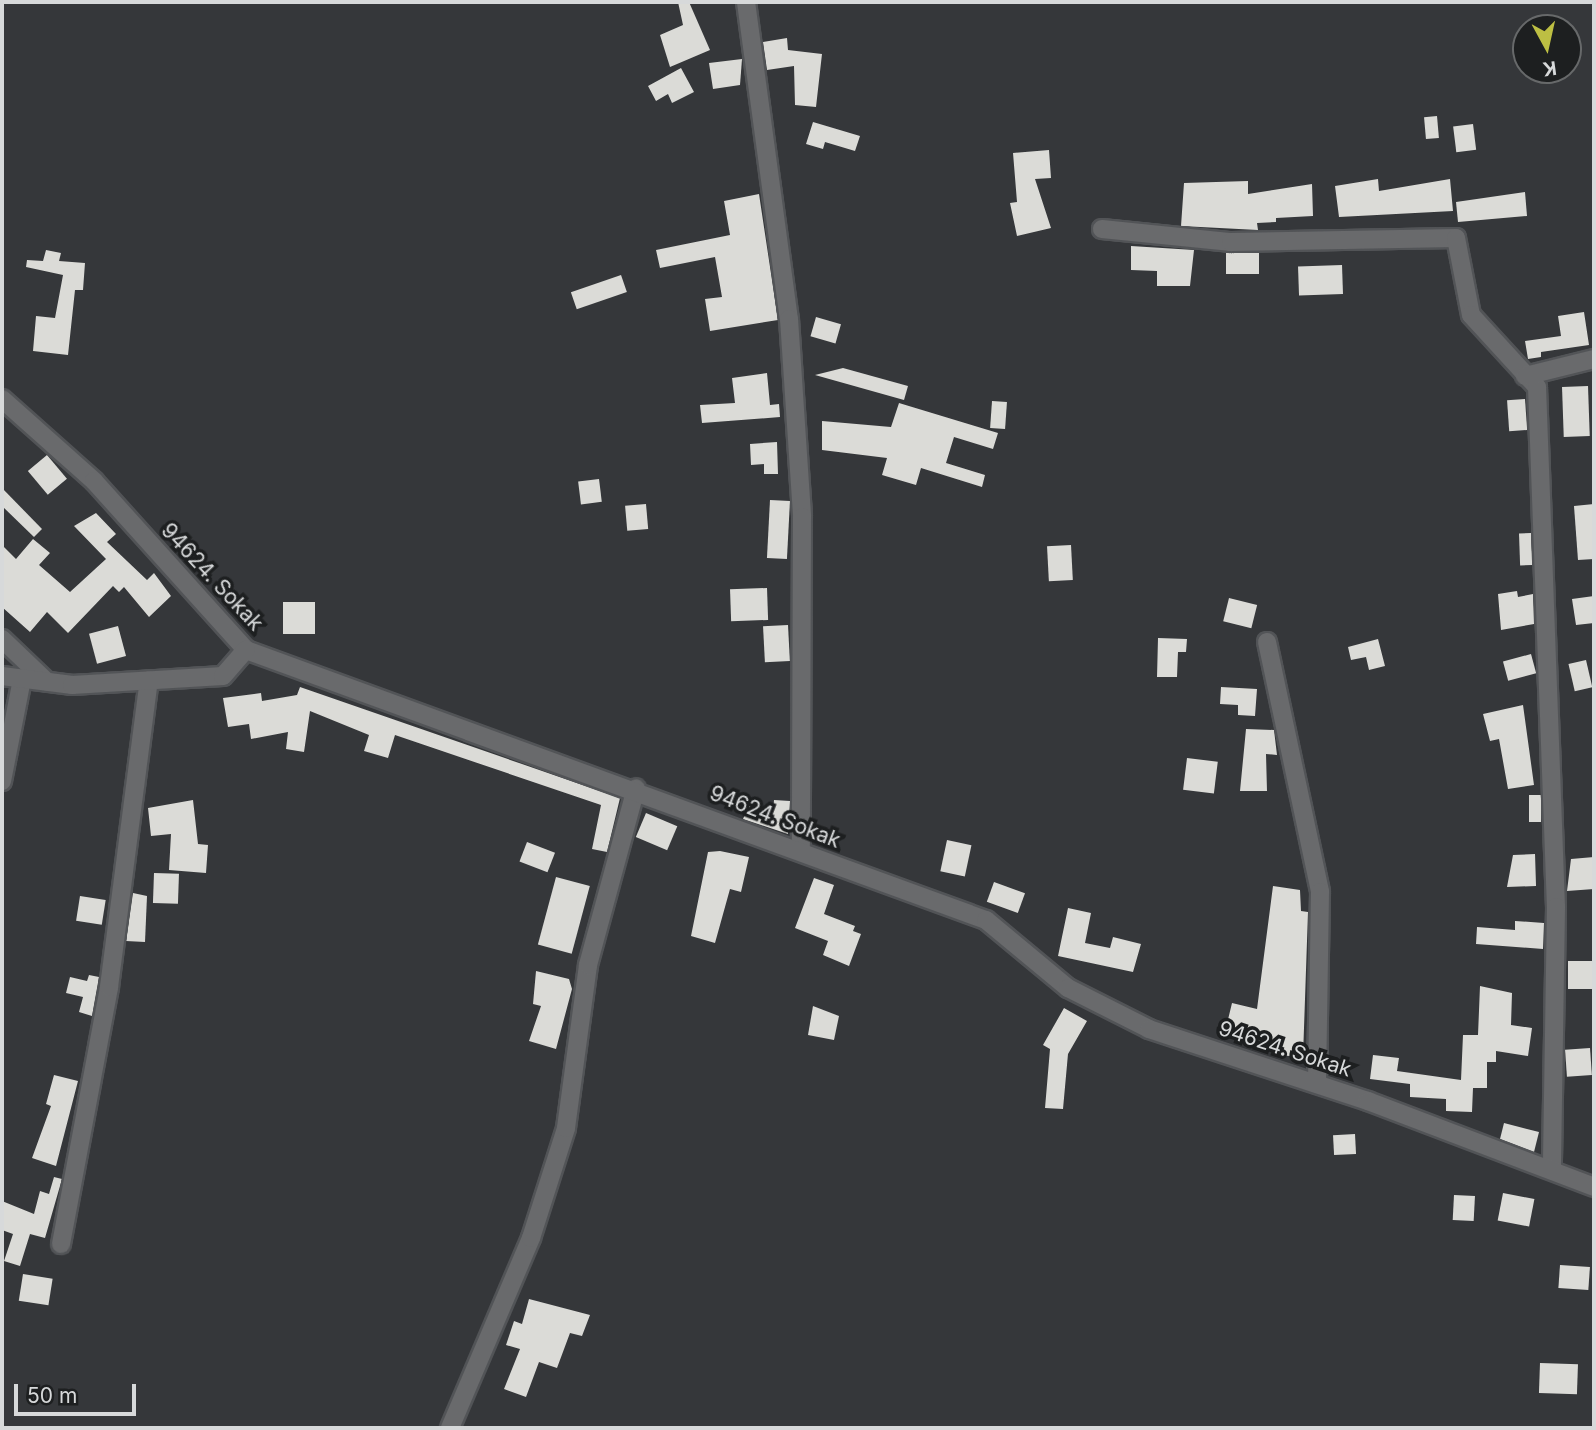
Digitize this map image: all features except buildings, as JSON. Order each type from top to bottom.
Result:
[{"type":"street","points":[[746,2],[789,318],[802,517],[801,851]]},
{"type":"street","points":[[1102,229],[1231,242],[1456,238],[1471,315],[1537,387],[1548,619],[1556,907],[1552,1170]]},
{"type":"street","points":[[1525,376],[1594,359]]},
{"type":"street","name":"94624. Sokak","points":[[2,399],[94,481],[246,650],[636,788],[986,920],[1068,988],[1149,1029],[1317,1084],[1594,1187]]},
{"type":"street","points":[[2,639],[47,682]]},
{"type":"street","points":[[1267,642],[1320,892],[1317,1084]]},
{"type":"street","points":[[2,676],[47,682],[149,681],[223,676],[246,650]]},
{"type":"street","points":[[2,781],[22,679]]},
{"type":"street","points":[[61,1244],[109,987],[149,681]]},
{"type":"street","points":[[450,1428],[531,1237],[566,1128],[588,965],[636,788]]}]
